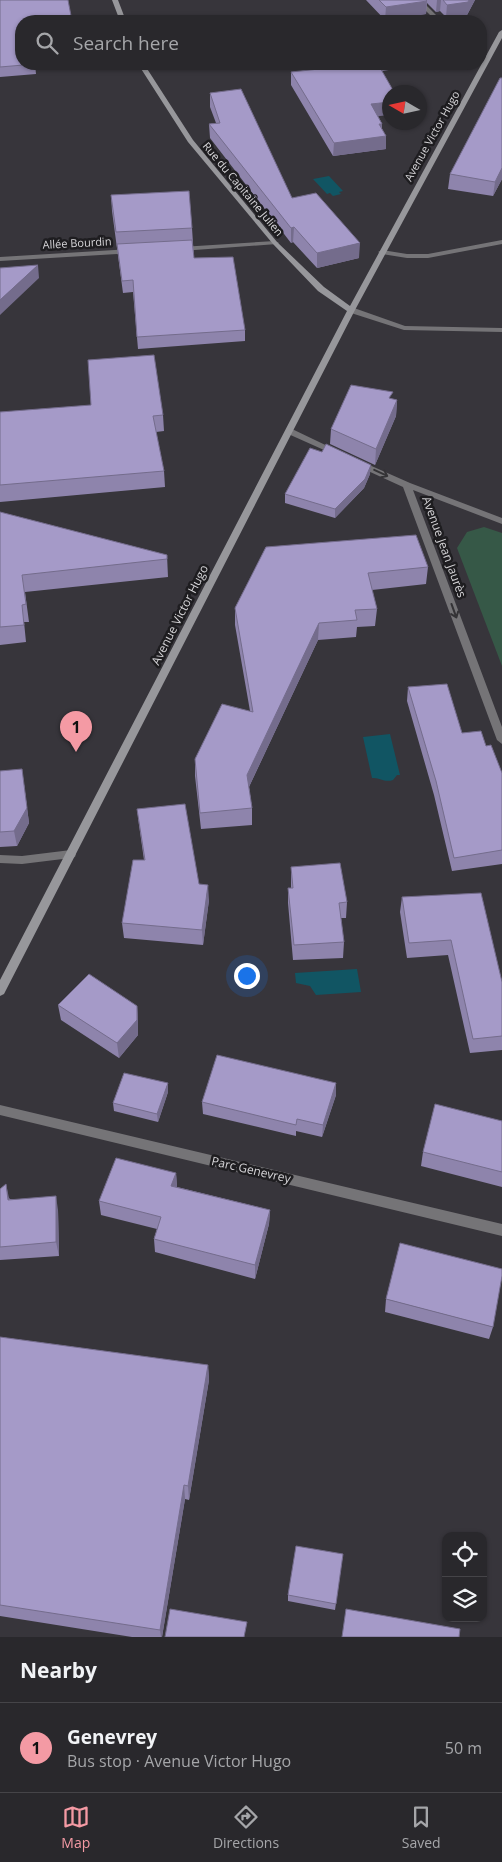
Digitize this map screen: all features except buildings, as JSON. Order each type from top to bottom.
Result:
[{"type":"street","points":[[115,0],[121,15]]},
{"type":"street","points":[[418,0],[433,15]]},
{"type":"street","name":"Avenue Victor Hugo","points":[[487,57],[502,32]]},
{"type":"street","name":"Rue du Capitaine Julien","points":[[145,70],[190,141],[274,243],[322,289],[351,310]]},
{"type":"street","name":"Avenue Victor Hugo","points":[[0,991],[351,310],[479,70]]},
{"type":"street","points":[[382,252],[407,256],[428,256],[502,242]]},
{"type":"street","points":[[176,249],[274,243]]},
{"type":"street","name":"Allée Bourdin","points":[[0,259],[137,251]]},
{"type":"street","points":[[351,310],[404,328],[502,330]]},
{"type":"street","points":[[289,431],[344,456]]},
{"type":"street","name":"Avenue Jean Jaurès","points":[[353,460],[407,485],[502,740]]},
{"type":"street","points":[[407,485],[502,522]]},
{"type":"street","points":[[0,859],[22,860],[71,854]]},
{"type":"street","name":"Parc Genevrey","points":[[0,1110],[502,1230]]},
{"type":"green space","points":[[484,527],[502,533],[502,666],[457,548],[467,532]]},
{"type":"water","points":[[329,176],[343,191],[339,192],[341,194],[333,196],[330,193],[327,194],[313,179]]},
{"type":"water","points":[[390,734],[400,775],[397,775],[390,781],[372,778],[363,737]]},
{"type":"water","points":[[357,969],[361,992],[316,995],[310,986],[296,983],[295,973]]},
{"type":"place","name":"Genevrey","points":[[76,752]]}]
